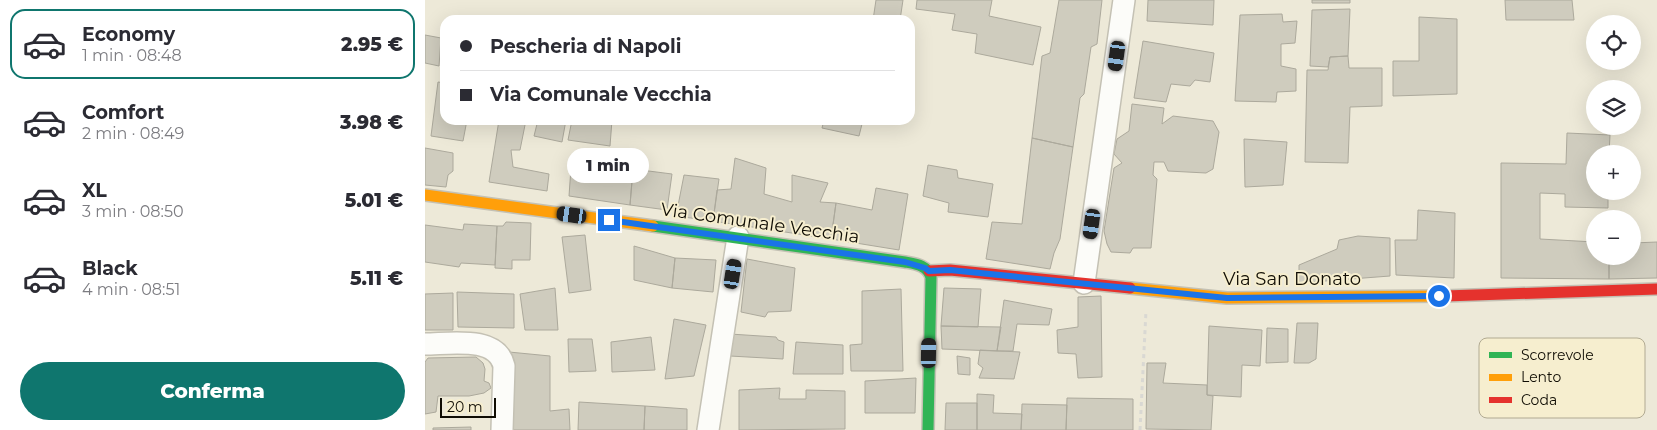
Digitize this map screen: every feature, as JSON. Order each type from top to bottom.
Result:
[{"type":"street","points":[[1084,283],[1124,0]]},
{"type":"street","name":"Via Comunale Vecchia","points":[[425,195],[905,262],[929,271]]},
{"type":"street","points":[[708,430],[739,238]]},
{"type":"street","name":"Via San Donato","points":[[929,271],[950,270],[1227,298],[1497,295],[1657,289]]},
{"type":"street","points":[[928,430],[931,277],[929,271]]},
{"type":"street","points":[[425,344],[478,344],[493,349],[499,355],[504,366],[502,430]]},
{"type":"path","points":[[1140,430],[1147,290]]},
{"type":"building","points":[[876,0],[903,0],[901,15],[874,15]]},
{"type":"building","points":[[917,0],[992,0],[989,16],[1041,27],[1033,65],[975,53],[977,34],[952,30],[955,14],[916,9]]},
{"type":"building","points":[[1059,0],[1102,0],[1097,44],[1091,47],[1084,94],[1080,98],[1073,147],[1032,138],[1042,56],[1050,53]]},
{"type":"building","points":[[1148,0],[1214,0],[1213,25],[1147,21]]},
{"type":"building","points":[[1312,0],[1350,0],[1350,3],[1312,3]]},
{"type":"building","points":[[1505,0],[1572,0],[1574,20],[1506,20]]},
{"type":"building","points":[[1350,9],[1348,56],[1330,57],[1328,67],[1310,66],[1312,10]]},
{"type":"building","points":[[1282,14],[1283,22],[1297,21],[1295,43],[1281,44],[1281,66],[1296,69],[1296,91],[1277,92],[1276,102],[1235,101],[1240,15]]},
{"type":"building","points":[[1419,17],[1457,19],[1457,94],[1393,96],[1393,61],[1419,61]]},
{"type":"building","points":[[425,35],[440,38],[439,66],[425,63]]},
{"type":"building","points":[[1143,41],[1214,53],[1210,82],[1195,80],[1190,86],[1171,84],[1166,102],[1134,98]]},
{"type":"building","points":[[1348,56],[1349,68],[1382,68],[1382,106],[1350,107],[1348,163],[1305,162],[1307,70],[1328,70],[1330,57]]},
{"type":"building","points":[[438,82],[440,82],[440,125],[466,125],[463,141],[431,136]]},
{"type":"building","points":[[1132,104],[1164,108],[1162,124],[1173,116],[1213,121],[1219,132],[1213,169],[1206,173],[1168,171],[1164,162],[1154,162],[1153,175],[1157,179],[1151,248],[1133,248],[1130,253],[1111,252],[1104,231],[1114,168],[1122,163],[1114,154],[1117,139],[1129,131]]},
{"type":"building","points":[[498,125],[525,125],[520,150],[511,150],[513,167],[549,174],[547,191],[489,182]]},
{"type":"building","points":[[537,125],[565,125],[562,142],[534,136]]},
{"type":"building","points":[[571,125],[612,125],[610,146],[568,140]]},
{"type":"building","points":[[823,125],[862,125],[859,136],[822,128]]},
{"type":"building","points":[[1567,133],[1610,135],[1609,145],[1586,145],[1586,200],[1608,200],[1608,208],[1565,207],[1565,194],[1540,193],[1540,239],[1586,242],[1586,265],[1609,265],[1609,279],[1501,278],[1501,163],[1566,164]]},
{"type":"building","points":[[1032,138],[1073,147],[1060,239],[1050,269],[986,259],[992,222],[1022,224]]},
{"type":"building","points":[[1244,139],[1287,142],[1283,185],[1245,187]]},
{"type":"building","points":[[425,148],[453,153],[453,171],[448,175],[446,187],[425,185]]},
{"type":"building","points":[[735,158],[766,168],[764,194],[792,202],[792,175],[828,183],[820,202],[836,203],[831,239],[713,221],[717,190],[731,189]]},
{"type":"building","points":[[928,165],[957,170],[958,178],[993,184],[988,217],[948,212],[949,203],[923,196]]},
{"type":"building","points":[[571,168],[633,169],[630,205],[569,196]]},
{"type":"building","points":[[633,169],[672,174],[667,210],[630,205]]},
{"type":"building","points":[[684,175],[719,179],[713,221],[676,216]]},
{"type":"building","points":[[876,188],[908,194],[899,250],[831,239],[836,203],[872,210]]},
{"type":"building","points":[[1418,210],[1455,213],[1454,278],[1396,275],[1395,240],[1417,240]]},
{"type":"building","points":[[506,222],[531,223],[530,260],[512,260],[512,269],[495,268],[497,226],[503,226]]},
{"type":"building","points":[[464,224],[497,226],[495,265],[461,263],[459,267],[425,262],[425,225],[463,230]]},
{"type":"building","points":[[585,235],[591,290],[569,293],[562,237]]},
{"type":"building","points":[[1358,236],[1390,238],[1390,276],[1299,283],[1299,265],[1337,249],[1339,240]]},
{"type":"building","points":[[1657,242],[1657,278],[1609,279],[1609,265],[1641,265],[1641,243]]},
{"type":"building","points":[[634,246],[675,258],[672,288],[634,280]]},
{"type":"building","points":[[675,258],[716,260],[713,292],[672,288]]},
{"type":"building","points":[[747,259],[795,268],[791,311],[768,312],[765,317],[741,312]]},
{"type":"building","points":[[555,288],[558,330],[525,330],[520,294]]},
{"type":"building","points":[[944,288],[981,289],[978,327],[941,326]]},
{"type":"building","points":[[901,289],[903,371],[851,371],[850,345],[862,344],[862,291]]},
{"type":"building","points":[[457,292],[514,294],[514,328],[458,327]]},
{"type":"building","points":[[453,293],[453,330],[425,330],[425,294]]},
{"type":"building","points":[[1101,296],[1102,377],[1078,378],[1076,354],[1058,353],[1057,330],[1078,327],[1078,297]]},
{"type":"building","points":[[1004,300],[1052,309],[1049,325],[1017,324],[1013,351],[997,351]]},
{"type":"building","points":[[674,319],[706,325],[694,376],[665,379]]},
{"type":"building","points":[[1297,323],[1318,323],[1316,359],[1309,363],[1294,363]]},
{"type":"building","points":[[941,326],[1001,327],[997,351],[942,349]]},
{"type":"building","points":[[1209,326],[1262,330],[1260,366],[1242,365],[1241,397],[1207,395]]},
{"type":"building","points":[[1267,328],[1288,329],[1288,362],[1266,363]]},
{"type":"building","points":[[730,334],[776,337],[784,342],[783,359],[730,356]]},
{"type":"building","points":[[651,337],[655,370],[612,372],[611,342]]},
{"type":"building","points":[[568,339],[592,339],[596,371],[569,372]]},
{"type":"building","points":[[796,342],[843,345],[843,374],[793,374]]},
{"type":"building","points":[[980,350],[1020,352],[1014,379],[979,378],[983,368],[978,364]]},
{"type":"building","points":[[509,352],[550,356],[550,411],[569,409],[570,430],[511,430]]},
{"type":"building","points":[[957,356],[970,358],[970,375],[958,374]]},
{"type":"building","points":[[476,357],[483,363],[485,369],[484,381],[489,383],[491,388],[484,393],[469,396],[438,396],[436,412],[425,414],[425,362],[428,358]]},
{"type":"building","points":[[1147,363],[1166,363],[1163,383],[1207,385],[1207,395],[1213,396],[1211,430],[1146,429]]},
{"type":"building","points":[[916,378],[915,413],[865,413],[865,381]]},
{"type":"building","points":[[780,388],[779,399],[806,399],[806,390],[845,391],[845,429],[739,430],[739,390]]},
{"type":"building","points":[[977,394],[994,395],[993,413],[1022,414],[1021,430],[977,430]]},
{"type":"building","points":[[1067,398],[1133,399],[1133,430],[1066,430]]},
{"type":"building","points":[[579,402],[645,406],[644,430],[578,430]]},
{"type":"building","points":[[946,403],[977,403],[977,430],[945,430]]},
{"type":"building","points":[[1022,404],[1067,405],[1066,430],[1021,430]]},
{"type":"building","points":[[645,406],[687,409],[687,430],[644,430]]},
{"type":"building","points":[[471,427],[471,430],[433,430],[433,428]]},
{"type":"traffic: fast","points":[[653,226],[905,262],[917,264],[927,270],[931,277],[928,430]]},
{"type":"traffic: slow","points":[[425,195],[653,226]]},
{"type":"traffic: slow","points":[[1130,288],[1227,298],[1445,296]]},
{"type":"traffic: jam","points":[[929,271],[950,270],[1130,288]]},
{"type":"traffic: jam","points":[[1445,296],[1657,289]]},
{"type":"route","points":[[609,220],[905,262],[919,265],[929,271],[950,270],[1227,298],[1439,296]]}]
